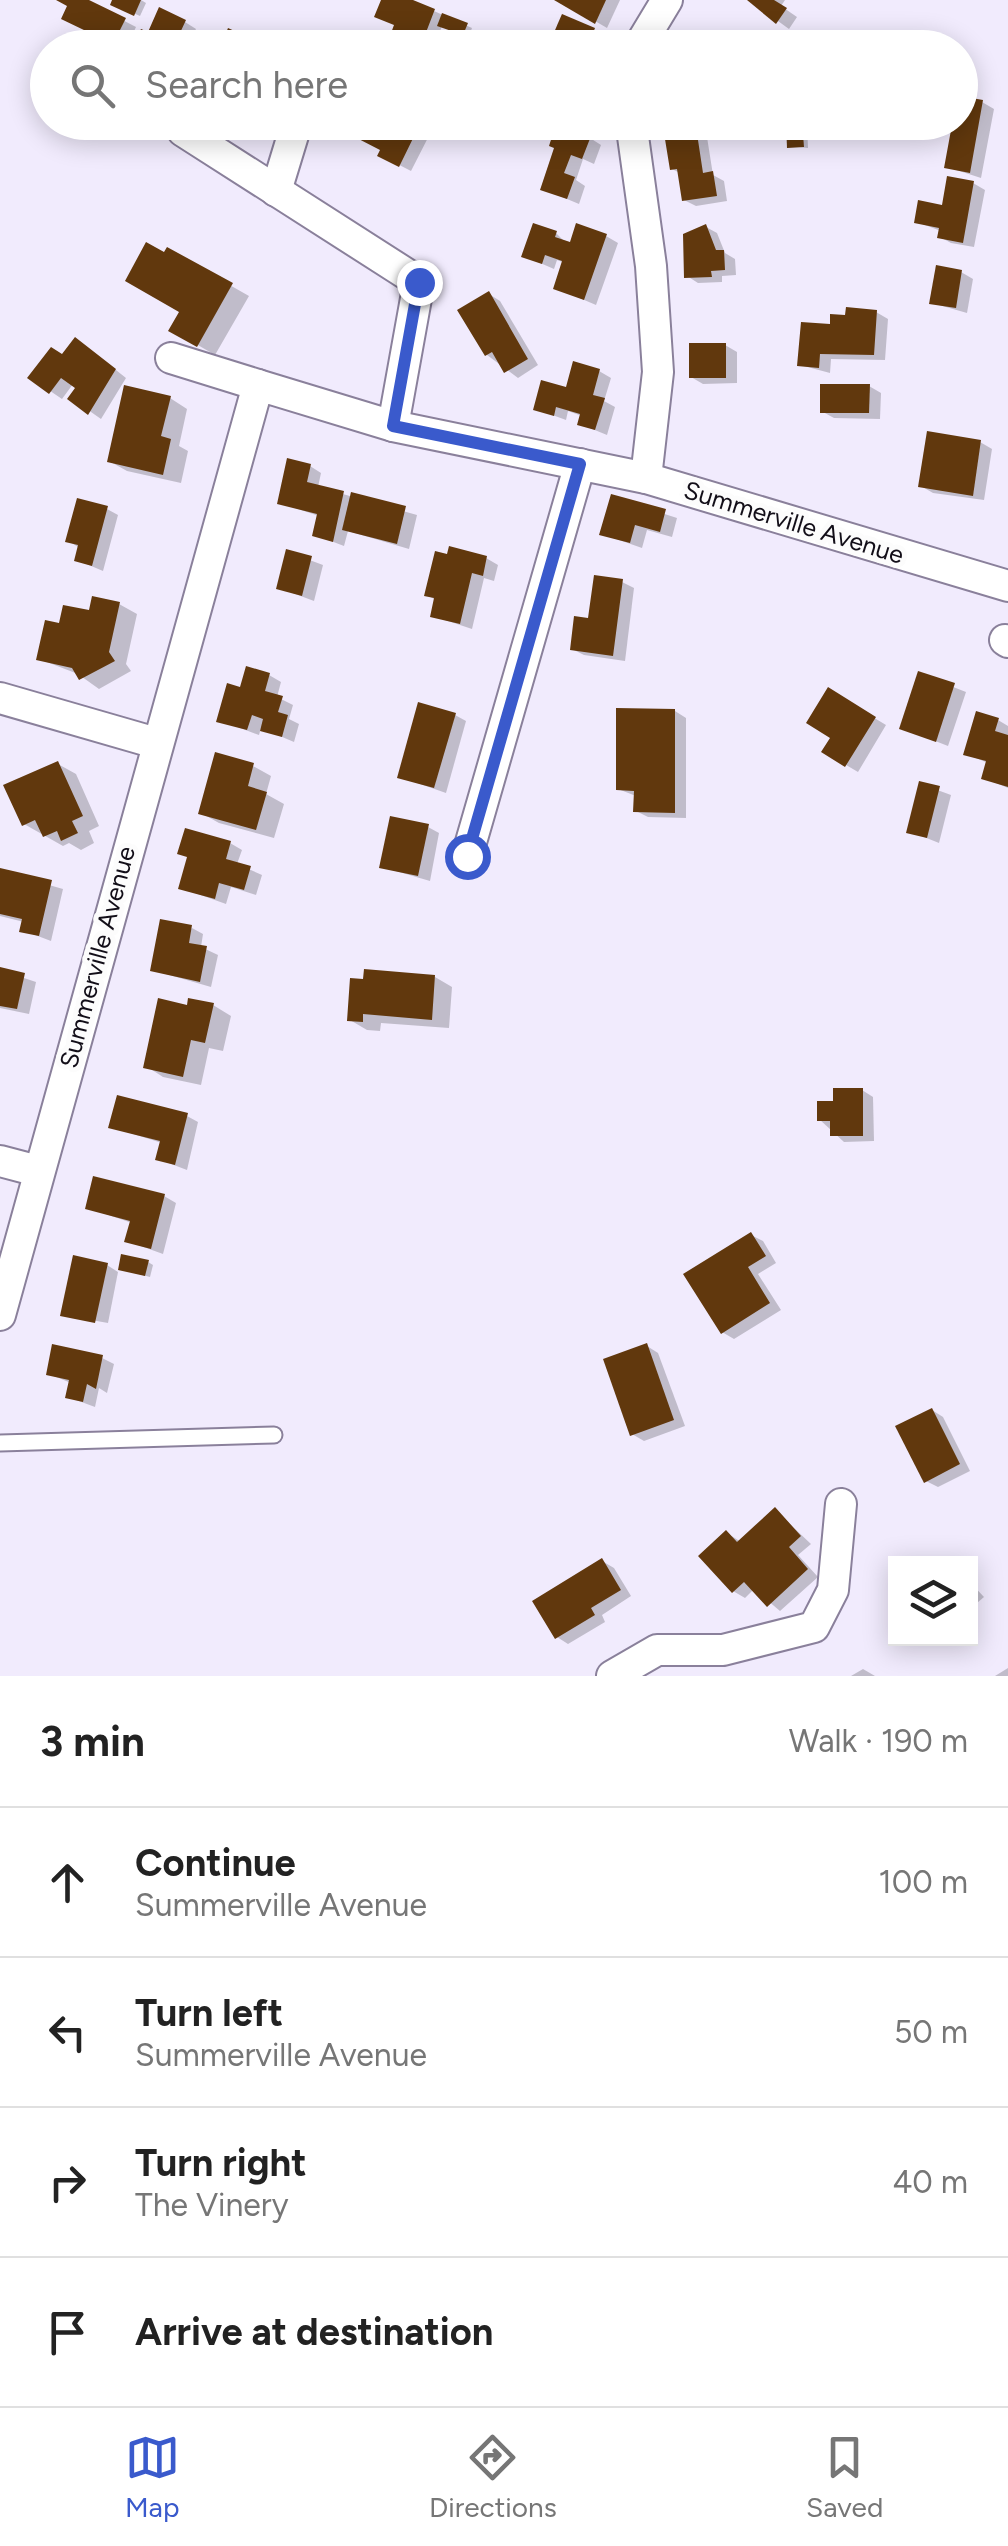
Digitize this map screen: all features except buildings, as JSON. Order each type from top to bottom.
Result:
[{"type":"street","points":[[649,30],[667,0]]},
{"type":"street","points":[[197,140],[419,282],[393,426]]},
{"type":"street","points":[[276,191],[292,140]]},
{"type":"street","points":[[633,140],[651,266],[658,372],[646,478]]},
{"type":"street","name":"Summerville Avenue","points":[[171,358],[393,426],[646,478],[1008,584]]},
{"type":"street","name":"Summerville Avenue","points":[[0,1315],[258,385]]},
{"type":"street","points":[[467,856],[580,464]]},
{"type":"street","points":[[0,698],[156,743]]},
{"type":"street","points":[[0,1161],[38,1171]]},
{"type":"street","points":[[612,1676],[658,1650],[723,1650],[814,1627],[834,1590],[840,1504]]},
{"type":"lane","points":[[0,1443],[274,1435]]},
{"type":"route","points":[[419,282],[393,426],[580,464],[467,856]]}]
